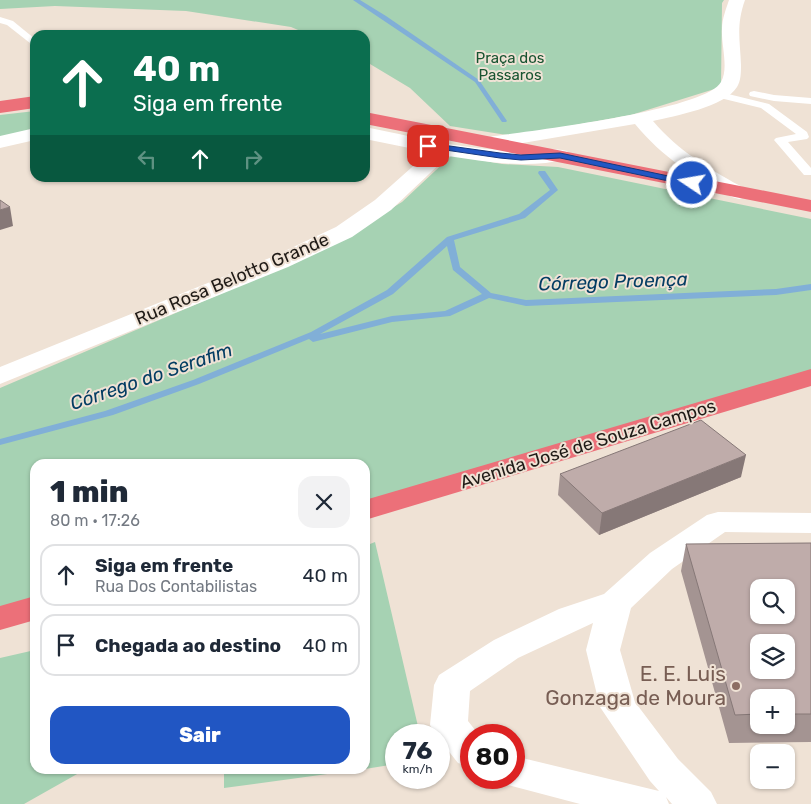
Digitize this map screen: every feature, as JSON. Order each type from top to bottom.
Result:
[{"type":"highway","points":[[0,107],[30,103]]},
{"type":"highway","points":[[370,119],[811,206]]},
{"type":"highway","name":"Avenida José de Souza Campos","points":[[370,509],[811,378]]},
{"type":"highway","points":[[0,618],[30,609]]},
{"type":"street","points":[[494,142],[641,119],[698,103],[724,92],[732,56],[730,30],[737,0]]},
{"type":"street","points":[[641,119],[669,151],[714,180],[739,193]]},
{"type":"street","points":[[370,134],[444,149],[521,157],[560,155]]},
{"type":"street","points":[[0,142],[30,135]]},
{"type":"street","name":"Rua Rosa Belotto Grande","points":[[0,376],[280,262],[344,232],[383,205],[444,149]]},
{"type":"street","points":[[460,738],[449,725],[452,685],[506,649],[571,618],[616,603],[661,561],[718,522],[811,523]]},
{"type":"street","points":[[616,603],[603,650],[618,707],[664,770],[696,804]]},
{"type":"street","points":[[525,775],[649,804]]},
{"type":"lane","points":[[0,20],[10,24],[30,40]]},
{"type":"lane","points":[[724,92],[769,102],[811,100]]},
{"type":"lane","points":[[769,102],[803,134],[803,137],[798,139],[780,140],[808,172]]},
{"type":"green space","name":"Praça dos Passaros","points":[[0,0],[724,0],[722,3],[721,87],[631,115],[514,136],[450,126],[410,88],[370,64],[370,30],[298,30],[291,27],[186,11],[55,6],[0,9]]},
{"type":"green space","points":[[30,112],[30,131],[0,138],[0,115]]},
{"type":"green space","points":[[452,155],[502,164],[558,167],[811,219],[811,377],[370,508],[370,459],[30,459],[30,608],[0,617],[0,388],[323,250],[402,202]]},
{"type":"green space","points":[[375,542],[417,724],[385,724],[385,766],[370,768],[370,544]]},
{"type":"green space","points":[[30,651],[30,774],[77,774],[24,804],[0,804],[0,658]]},
{"type":"green space","points":[[224,774],[327,774],[224,788]]},
{"type":"building","points":[[0,200],[10,207],[0,210]]},
{"type":"building","points":[[701,420],[746,455],[602,513],[560,474]]},
{"type":"building","points":[[811,543],[811,714],[795,714],[795,689],[750,689],[750,714],[735,715],[686,544]]},
{"type":"waterway","points":[[356,0],[477,81],[504,121]]},
{"type":"waterway","points":[[450,239],[522,216],[554,190],[542,173]]},
{"type":"waterway","name":"Córrego do Serafim","points":[[0,442],[109,413],[196,382],[314,334],[390,292],[450,239]]},
{"type":"waterway","name":"Córrego Proença","points":[[450,239],[456,268],[488,295]]},
{"type":"waterway","name":"Córrego Proença","points":[[488,295],[526,303],[776,292],[811,287]]},
{"type":"waterway","name":"Córrego do Serafim","points":[[313,339],[392,319],[447,314],[488,295]]},
{"type":"place","name":"E. E. Luis Gonzaga de Moura","points":[[736,686]]},
{"type":"route","points":[[428,146],[500,156],[560,155],[692,183]]}]
